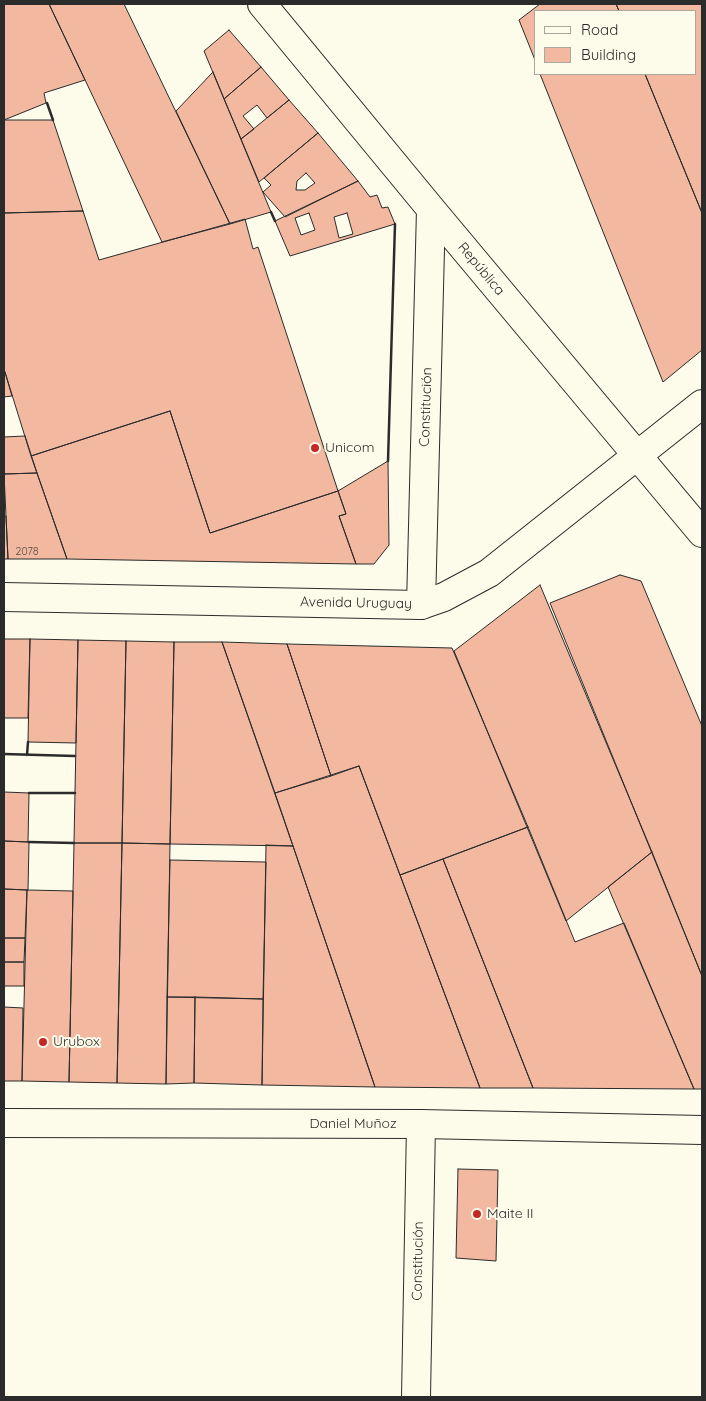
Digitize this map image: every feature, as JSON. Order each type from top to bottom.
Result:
[{"type":"street","name":"República","points":[[262,4],[431,210],[702,532]]},
{"type":"street","name":"Constitución","points":[[420,604],[431,210]]},
{"type":"street","name":"Avenida Uruguay","points":[[4,597],[420,604],[444,597],[489,573],[702,404]]},
{"type":"street","name":"Daniel Muñoz","points":[[4,1123],[421,1124],[702,1130]]},
{"type":"street","name":"Constitución","points":[[416,1397],[421,1124]]},
{"type":"building","points":[[4,4],[49,4],[85,80],[44,93],[46,103],[4,120]]},
{"type":"building","points":[[49,4],[124,4],[230,224],[162,242]]},
{"type":"building","points":[[540,4],[616,4],[619,10],[534,10],[534,58],[519,20]]},
{"type":"building","points":[[616,4],[702,4],[702,213],[645,75],[696,75],[696,10],[619,10]]},
{"type":"building","points":[[229,30],[261,67],[224,99],[204,51]]},
{"type":"building","points":[[261,67],[289,100],[267,118],[257,105],[243,116],[254,129],[241,139],[224,99]]},
{"type":"building","points":[[213,72],[271,212],[230,224],[176,111]]},
{"type":"building","points":[[540,75],[645,75],[702,213],[702,350],[663,382]]},
{"type":"building","points":[[289,100],[318,133],[259,182],[241,139]]},
{"type":"building","points":[[4,120],[53,120],[83,211],[4,213]]},
{"type":"building","points":[[318,133],[358,181],[285,217],[263,192],[271,185],[264,178]],"holes":[[[306,173],[315,183],[305,190],[296,190],[297,181]]]},
{"type":"building","points":[[358,181],[370,197],[377,195],[382,208],[388,207],[395,224],[290,256],[275,221]],"holes":[[[309,213],[315,230],[301,235],[295,218]],[[347,213],[353,234],[339,238],[334,217]]]},
{"type":"building","points":[[83,211],[99,260],[245,219],[253,249],[258,247],[338,491],[210,533],[170,411],[31,456],[4,369],[4,213]]},
{"type":"building","points":[[5,372],[12,396],[4,397]]},
{"type":"building","points":[[170,411],[210,533],[338,491],[346,514],[339,516],[356,564],[67,559],[31,456]]},
{"type":"building","points":[[25,436],[37,473],[4,474],[4,437]]},
{"type":"building","points":[[388,461],[389,545],[374,564],[356,564],[339,516],[346,514],[338,491]]},
{"type":"building","points":[[37,473],[67,559],[8,559],[4,474]]},
{"type":"building","points":[[4,516],[6,516],[8,559],[4,559]]},
{"type":"building","points":[[620,575],[641,581],[702,726],[702,976],[550,603]]},
{"type":"building","points":[[540,585],[652,852],[566,921],[454,651]]},
{"type":"building","points":[[4,639],[30,639],[28,718],[4,718]]},
{"type":"building","points":[[30,639],[78,640],[76,743],[28,742]]},
{"type":"building","points":[[78,640],[126,641],[122,843],[74,843]]},
{"type":"building","points":[[126,641],[174,642],[170,844],[122,843]]},
{"type":"building","points":[[174,642],[222,642],[293,846],[170,844]]},
{"type":"building","points":[[222,642],[287,644],[331,776],[275,793]]},
{"type":"building","points":[[287,644],[452,648],[528,827],[400,875],[359,766],[331,776]]},
{"type":"building","points":[[359,766],[480,1088],[375,1087],[275,793]]},
{"type":"building","points":[[4,792],[29,793],[28,842],[4,841]]},
{"type":"building","points":[[528,827],[575,942],[624,923],[694,1089],[533,1088],[443,859]]},
{"type":"building","points":[[4,841],[29,842],[28,890],[4,889]]},
{"type":"building","points":[[74,843],[122,843],[117,1083],[69,1082]]},
{"type":"building","points":[[122,843],[170,844],[166,1084],[117,1083]]},
{"type":"building","points":[[266,845],[293,846],[375,1087],[262,1085]]},
{"type":"building","points":[[652,852],[702,976],[702,1089],[694,1089],[608,887]]},
{"type":"building","points":[[443,859],[533,1088],[480,1088],[400,875]]},
{"type":"building","points":[[170,860],[266,862],[263,999],[167,997]]},
{"type":"building","points":[[4,889],[27,890],[25,938],[4,938]]},
{"type":"building","points":[[27,890],[73,891],[69,1082],[22,1081]]},
{"type":"building","points":[[4,938],[25,938],[24,962],[4,962]]},
{"type":"building","points":[[4,962],[24,962],[24,986],[4,986]]},
{"type":"building","points":[[167,997],[195,997],[194,1083],[166,1084]]},
{"type":"building","points":[[195,997],[263,999],[262,1085],[194,1083]]},
{"type":"building","points":[[4,1007],[23,1008],[22,1081],[4,1081]]},
{"type":"building","name":"Maite II","points":[[458,1169],[498,1170],[496,1261],[456,1258]]},
{"type":"wall","points":[[47,103],[53,120]]},
{"type":"wall","points":[[271,212],[275,221]]},
{"type":"wall","points":[[388,461],[395,224]]},
{"type":"wall","points":[[27,755],[28,742]]},
{"type":"wall","points":[[4,754],[75,756]]},
{"type":"wall","points":[[29,793],[75,793]]},
{"type":"wall","points":[[29,842],[74,843]]},
{"type":"place","name":"Unicom","points":[[315,448]]},
{"type":"place","name":"Urubox","points":[[43,1042]]},
{"type":"place","name":"Maite II","points":[[477,1214]]}]
